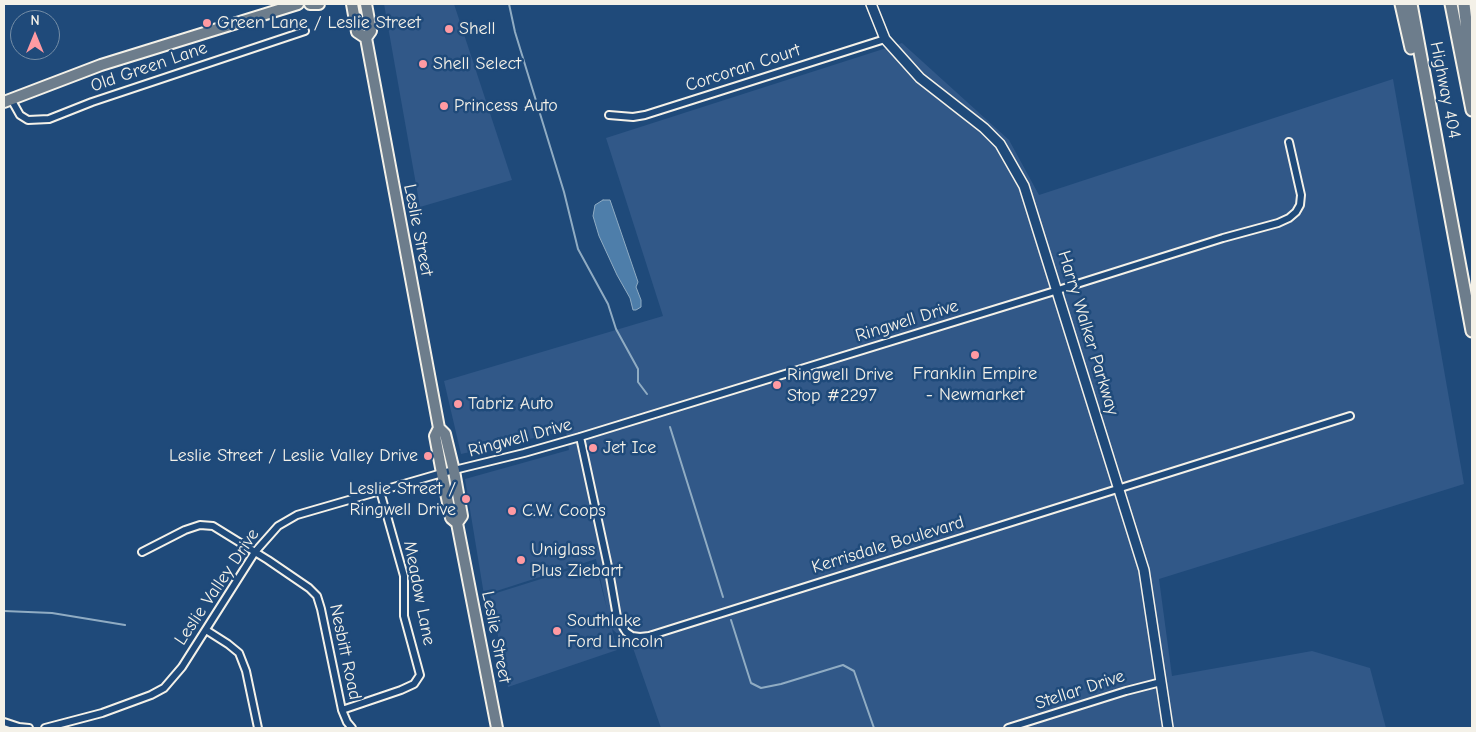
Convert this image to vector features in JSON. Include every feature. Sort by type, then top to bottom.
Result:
[{"type":"highway","points":[[1401,4],[1420,89],[1430,107]]},
{"type":"highway","name":"Highway 404","points":[[1410,4],[1472,331]]},
{"type":"highway","name":"Highway 404","points":[[1451,4],[1472,107]]},
{"type":"highway","points":[[1464,4],[1472,74]]},
{"type":"highway","points":[[1472,92],[1472,107]]},
{"type":"main road","points":[[7,101],[101,65],[298,4]]},
{"type":"main road","points":[[310,4],[319,4]]},
{"type":"main road","name":"Leslie Street","points":[[352,4],[357,32],[366,38],[439,428],[445,434],[454,471],[462,516],[457,523]]},
{"type":"main road","name":"Leslie Street","points":[[366,4],[371,31],[366,38]]},
{"type":"main road","name":"Leslie Street","points":[[439,428],[435,436],[450,518],[457,523],[497,728]]},
{"type":"street","name":"Harry Walker Parkway","points":[[871,4],[885,39],[920,78],[984,128],[1000,144],[1024,186],[1144,570],[1168,728]]},
{"type":"street","name":"Old Green Lane","points":[[7,101],[20,115],[28,120],[48,119],[101,99],[305,31]]},
{"type":"street","name":"Corcoran Court","points":[[609,115],[633,117],[645,115],[885,39]]},
{"type":"street","name":"Ringwell Drive","points":[[454,471],[580,437],[1223,238],[1278,223],[1289,218],[1300,205],[1301,195],[1288,142]]},
{"type":"street","name":"Kerrisdale Boulevard","points":[[580,437],[610,575],[617,617],[622,626],[632,636],[649,636],[1350,416]]},
{"type":"street","name":"Leslie Valley Drive","points":[[45,728],[102,713],[164,688],[182,667],[255,552],[278,526],[297,515],[454,471]]},
{"type":"street","name":"Meadow Lane","points":[[342,710],[414,684],[420,675],[404,616],[404,576],[380,491]]},
{"type":"street","name":"Nesbitt Road","points":[[142,552],[170,536],[200,525],[213,526],[309,588],[317,596],[321,609],[342,710],[352,728]]},
{"type":"street","points":[[206,630],[239,653],[246,671],[258,728]]},
{"type":"street","name":"Stellar Drive","points":[[1008,728],[1161,682]]},
{"type":"street","points":[[4,722],[29,728]]},
{"type":"shaded area","points":[[384,4],[454,4],[512,180],[420,207]]},
{"type":"shaded area","points":[[902,43],[1009,140],[1039,195],[1393,79],[1464,484],[1159,579],[1172,676],[1312,651],[1370,668],[1386,728],[661,728],[633,648],[612,629],[617,650],[508,687],[490,595],[595,562],[607,609],[596,559],[484,595],[465,479],[569,450],[566,431],[461,454],[444,381],[663,316],[606,138]]},
{"type":"shaded area","points":[[603,200],[610,200],[638,282],[636,287],[641,300],[641,307],[636,310],[633,310],[630,298],[599,236],[593,216],[595,205]]},
{"type":"waterway","points":[[509,4],[515,32],[564,192],[578,249],[608,304],[616,329],[638,369],[638,382],[647,394]]},
{"type":"waterway","points":[[670,427],[723,597]]},
{"type":"waterway","points":[[4,611],[52,613],[125,625]]},
{"type":"waterway","points":[[731,620],[751,683],[761,688],[781,684],[843,665],[854,671],[874,728]]},
{"type":"place","name":"Green Lane / Leslie Street","points":[[207,23]]},
{"type":"place","name":"Shell","points":[[449,29]]},
{"type":"place","name":"Shell Select","points":[[423,64]]},
{"type":"place","name":"Princess Auto","points":[[444,106]]},
{"type":"place","name":"Franklin Empire - Newmarket","points":[[975,355]]},
{"type":"place","name":"Ringwell Drive Stop #2297","points":[[777,385]]},
{"type":"place","name":"Tabriz Auto","points":[[458,404]]},
{"type":"place","name":"Jet Ice","points":[[593,448]]},
{"type":"place","name":"Leslie Street / Leslie Valley Drive","points":[[428,456]]},
{"type":"place","name":"Leslie Street / Ringwell Drive","points":[[466,499]]},
{"type":"place","name":"C.W. Coops","points":[[512,511]]},
{"type":"place","name":"Uniglass Plus Ziebart","points":[[521,560]]},
{"type":"place","name":"Southlake Ford Lincoln","points":[[557,631]]}]
